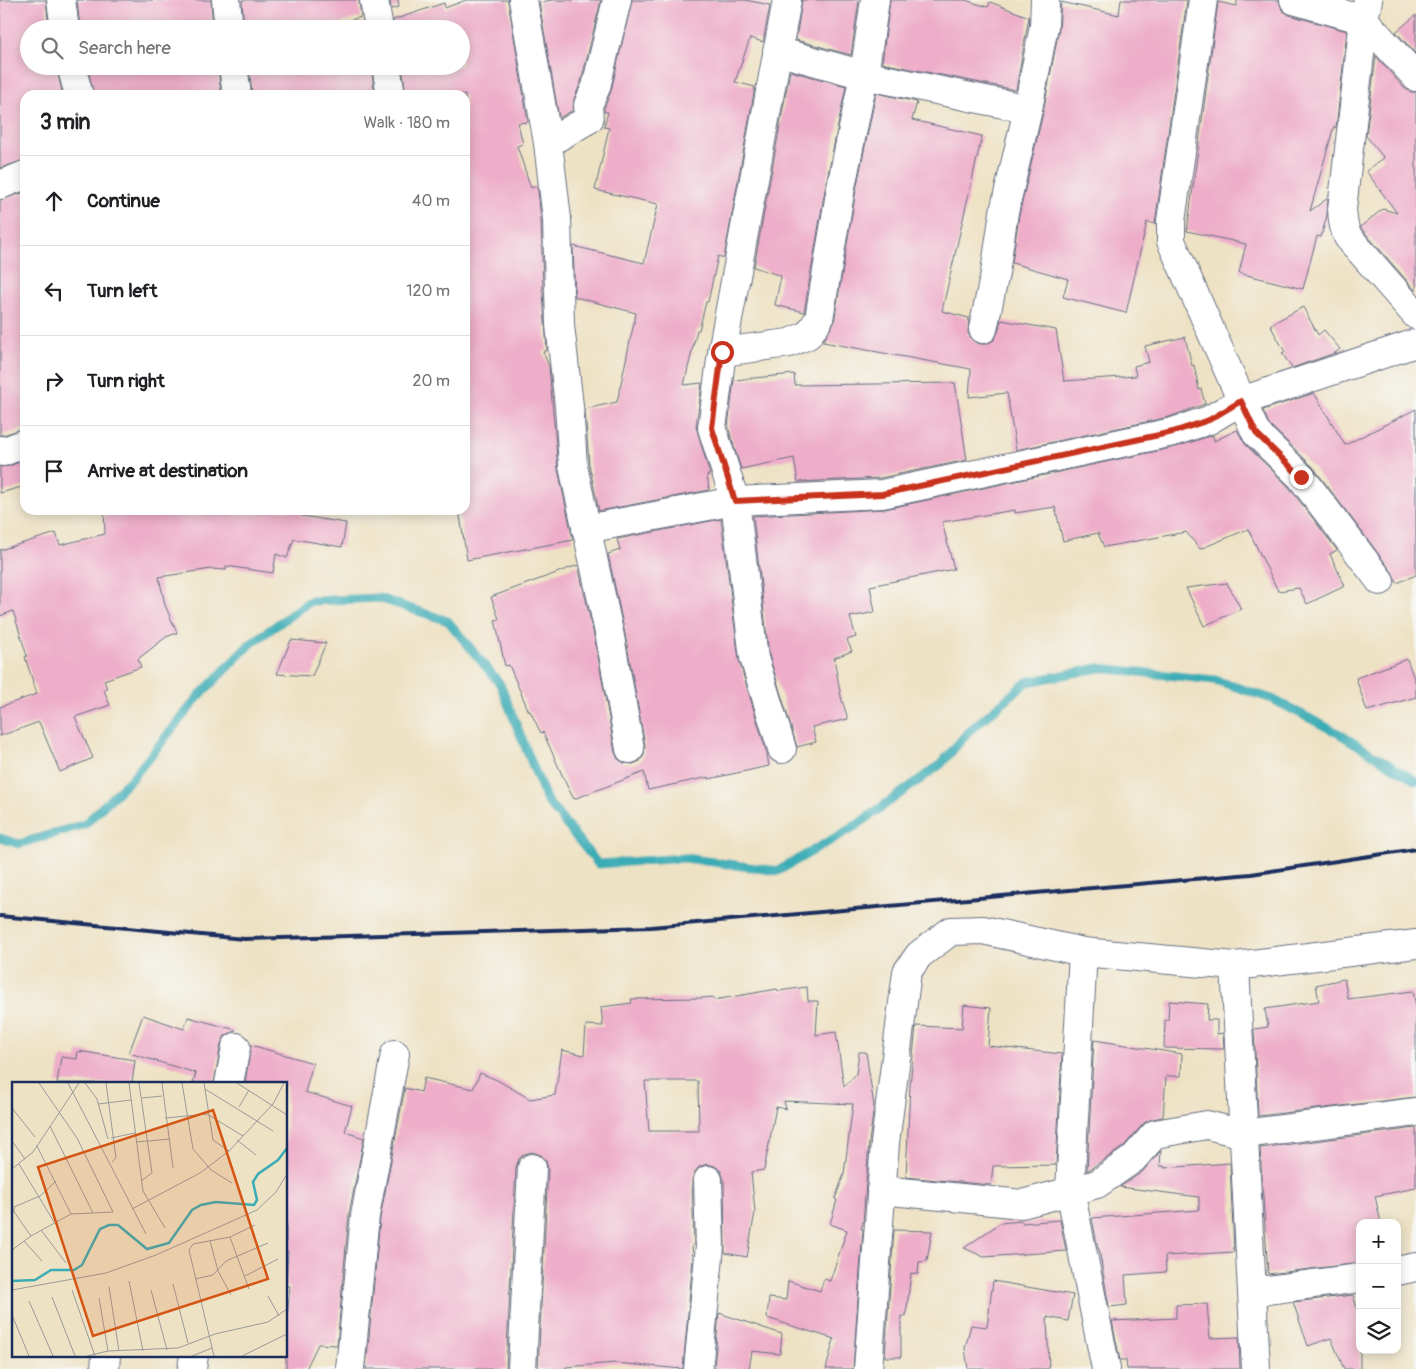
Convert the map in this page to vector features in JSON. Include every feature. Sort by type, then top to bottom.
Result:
[{"type":"street","points":[[61,0],[64,20]]},
{"type":"street","points":[[226,0],[228,20]]},
{"type":"street","points":[[374,0],[377,20]]},
{"type":"street","points":[[523,0],[548,143],[557,219],[560,324],[570,406],[573,466],[610,637],[630,749]]},
{"type":"street","points":[[548,143],[589,119],[588,105],[596,88],[617,0]]},
{"type":"street","points":[[782,749],[754,658],[735,501],[712,428],[722,352],[787,0]]},
{"type":"street","points":[[722,352],[789,343],[808,334],[819,319],[841,187],[864,75],[875,0]]},
{"type":"street","points":[[983,329],[995,273],[1004,212],[1028,108],[1044,26],[1045,0]]},
{"type":"street","points":[[1203,0],[1171,221],[1171,241],[1256,433],[1301,477],[1380,581]]},
{"type":"street","points":[[1294,0],[1366,10],[1416,77]]},
{"type":"street","points":[[1366,10],[1342,209],[1344,230],[1416,315]]},
{"type":"street","points":[[777,51],[864,75],[1028,108]]},
{"type":"street","points":[[73,75],[78,90]]},
{"type":"street","points":[[234,75],[235,90]]},
{"type":"street","points":[[388,75],[390,90]]},
{"type":"street","points":[[0,185],[20,177]]},
{"type":"street","points":[[586,529],[735,501],[882,494],[1173,432],[1209,420],[1241,401],[1416,343]]},
{"type":"street","points":[[0,450],[3,452],[20,445]]},
{"type":"street","points":[[868,1369],[884,1143],[907,972],[919,955],[951,931],[975,930],[984,930],[1083,952],[1235,966],[1416,944]]},
{"type":"street","points":[[1083,952],[1070,1190],[1106,1369]]},
{"type":"street","points":[[1235,966],[1256,1369]]},
{"type":"street","points":[[229,1082],[236,1047]]},
{"type":"street","points":[[350,1369],[365,1216],[394,1054]]},
{"type":"street","points":[[881,1190],[1022,1204],[1096,1184],[1133,1159],[1155,1134],[1207,1125],[1243,1134],[1416,1112]]},
{"type":"street","points":[[522,1369],[532,1168]]},
{"type":"street","points":[[698,1369],[710,1246],[708,1180]]},
{"type":"street","points":[[1401,1270],[1416,1267]]},
{"type":"street","points":[[1252,1292],[1356,1279]]},
{"type":"street","points":[[105,1369],[106,1356]]},
{"type":"street","points":[[192,1369],[194,1356]]},
{"type":"building","points":[[0,0],[46,0],[48,20],[20,20],[20,75],[58,75],[62,90],[20,90],[20,162],[0,168]]},
{"type":"building","points":[[77,0],[211,0],[212,20],[79,20]]},
{"type":"building","points":[[242,0],[359,0],[361,17],[351,20],[243,20]]},
{"type":"building","points":[[390,0],[398,0],[399,7],[391,9]]},
{"type":"building","points":[[466,0],[508,0],[528,122],[518,123],[523,144],[517,146],[531,188],[536,186],[538,191],[541,220],[542,289],[547,350],[543,352],[549,366],[558,469],[573,540],[467,560],[460,515],[470,515],[470,90],[405,90],[403,75],[470,75],[470,20],[393,20],[444,3],[445,8]]},
{"type":"building","points":[[553,0],[601,0],[581,82],[574,99],[573,110],[559,118],[539,2]]},
{"type":"building","points":[[632,0],[745,0],[770,5],[763,42],[750,38],[735,82],[755,87],[724,258],[718,256],[708,302],[706,302],[699,330],[697,330],[684,385],[702,383],[696,426],[710,475],[707,475],[709,490],[599,511],[589,464],[585,409],[617,402],[636,313],[575,297],[573,246],[644,263],[658,204],[595,190],[609,128],[604,127],[608,112],[604,112],[604,108],[611,91]]},
{"type":"building","points":[[802,0],[859,0],[851,55],[796,40]]},
{"type":"building","points":[[890,0],[965,0],[988,7],[990,2],[1029,17],[1016,90],[882,63]]},
{"type":"building","points":[[1121,0],[1187,0],[1155,224],[1147,222],[1126,313],[1063,297],[1068,279],[1012,263],[1019,215],[1043,113],[1059,29],[1061,2],[1119,15]]},
{"type":"building","points":[[1237,0],[1279,0],[1282,10],[1289,15],[1347,31],[1336,128],[1334,126],[1310,211],[1328,198],[1327,215],[1321,237],[1317,236],[1303,289],[1239,273],[1246,244],[1187,231],[1218,2],[1237,6]]},
{"type":"building","points":[[1416,15],[1416,54],[1396,32]]},
{"type":"building","points":[[1376,56],[1404,88],[1411,92],[1416,92],[1416,291],[1360,227],[1383,209],[1397,213],[1366,171],[1384,158],[1366,136]]},
{"type":"building","points":[[790,71],[846,86],[826,184],[804,312],[775,305],[781,276],[754,267]]},
{"type":"building","points":[[89,75],[219,75],[220,90],[93,90]]},
{"type":"building","points":[[250,75],[372,75],[374,90],[251,90]]},
{"type":"building","points":[[876,93],[917,102],[912,120],[982,136],[942,311],[969,318],[968,333],[972,340],[980,344],[987,344],[994,340],[1001,320],[1056,330],[1064,381],[1136,376],[1134,366],[1149,362],[1145,346],[1185,337],[1192,366],[1194,365],[1199,390],[1201,389],[1205,404],[1169,417],[1016,450],[1007,393],[969,397],[971,369],[823,342],[834,322],[856,190]]},
{"type":"building","points":[[20,194],[20,430],[3,435],[0,435],[0,200]]},
{"type":"building","points":[[1303,307],[1318,335],[1324,330],[1340,349],[1335,353],[1292,368],[1282,353],[1285,352],[1270,325]]},
{"type":"building","points":[[794,374],[795,385],[955,383],[967,460],[880,478],[798,482],[794,458],[741,469],[728,427],[734,380]]},
{"type":"building","points":[[1314,393],[1345,445],[1416,409],[1416,575],[1397,583],[1392,572],[1313,467],[1269,424],[1263,410]]},
{"type":"building","points":[[1237,430],[1245,444],[1289,487],[1337,550],[1330,554],[1345,586],[1307,604],[1299,588],[1278,591],[1248,529],[1200,549],[1186,532],[1104,547],[1098,533],[1063,541],[1055,507],[1015,513],[1015,510],[942,522],[954,569],[870,586],[875,612],[850,617],[856,637],[847,640],[852,651],[834,658],[841,697],[848,719],[812,727],[816,742],[797,747],[769,655],[753,516],[885,509],[1176,447],[1213,435],[1214,441]]},
{"type":"building","points":[[20,462],[20,487],[0,493],[0,467]]},
{"type":"building","points":[[104,515],[302,515],[346,523],[342,547],[294,539],[287,558],[276,554],[273,573],[226,566],[226,570],[211,569],[159,577],[165,605],[177,633],[166,637],[138,659],[141,667],[104,680],[107,689],[104,690],[110,705],[75,717],[93,758],[60,772],[39,722],[0,736],[0,707],[37,694],[13,611],[0,616],[0,550],[56,533],[60,545],[105,534]]},
{"type":"building","points":[[721,519],[739,660],[769,766],[648,790],[644,772],[574,799],[543,732],[541,733],[529,712],[509,665],[505,666],[495,620],[499,619],[491,597],[578,565],[595,640],[615,752],[618,759],[624,763],[633,764],[640,761],[644,755],[645,746],[625,634],[608,554],[620,550],[617,539]]},
{"type":"building","points":[[1227,583],[1241,609],[1204,626],[1186,588]]},
{"type":"building","points":[[291,640],[326,643],[312,676],[277,674]]},
{"type":"building","points":[[1407,659],[1416,684],[1416,697],[1367,711],[1356,678]]},
{"type":"building","points":[[1344,979],[1348,999],[1413,991],[1416,1006],[1416,1097],[1258,1116],[1254,1029],[1268,1027],[1265,1009],[1319,1001],[1316,985]]},
{"type":"building","points":[[807,987],[808,1001],[818,1001],[816,1035],[836,1032],[844,1087],[856,1074],[859,1052],[866,1052],[874,1106],[861,1229],[863,1229],[853,1369],[826,1369],[834,1339],[767,1318],[769,1298],[786,1300],[788,1281],[820,1291],[824,1279],[830,1281],[847,1230],[830,1224],[837,1200],[835,1199],[844,1174],[853,1104],[784,1101],[786,1109],[776,1107],[764,1170],[751,1172],[755,1212],[747,1257],[725,1253],[724,1180],[721,1171],[715,1166],[707,1164],[699,1167],[694,1173],[692,1180],[694,1245],[692,1246],[693,1257],[683,1369],[615,1363],[566,1367],[566,1369],[538,1369],[548,1169],[546,1161],[541,1155],[532,1152],[524,1154],[519,1159],[516,1167],[506,1369],[366,1369],[380,1218],[405,1088],[421,1092],[424,1078],[473,1089],[480,1073],[497,1080],[530,1099],[555,1095],[562,1050],[584,1055],[586,1025],[603,1026],[601,1007],[632,1003],[631,999],[713,997],[714,1000],[777,989],[778,991]],"holes":[[[645,1081],[698,1081],[699,1131],[649,1131]]]},
{"type":"building","points":[[1169,1001],[1208,1004],[1207,1020],[1217,1020],[1217,1034],[1223,1033],[1224,1049],[1164,1048],[1165,1020],[1168,1020]]},
{"type":"building","points":[[964,1005],[991,1008],[988,1046],[1062,1054],[1056,1165],[993,1166],[991,1185],[906,1177],[910,1085],[916,1026],[962,1028]]},
{"type":"building","points":[[143,1015],[184,1029],[188,1017],[236,1030],[225,1036],[221,1044],[214,1082],[193,1082],[196,1073],[129,1053]]},
{"type":"building","points":[[1094,1040],[1182,1054],[1181,1076],[1166,1076],[1163,1117],[1144,1123],[1123,1147],[1087,1171]]},
{"type":"building","points":[[251,1045],[313,1063],[305,1092],[352,1106],[345,1132],[364,1138],[349,1214],[337,1345],[318,1344],[306,1369],[286,1369],[290,1286],[288,1286],[288,1082],[245,1082]]},
{"type":"building","points":[[78,1051],[135,1060],[132,1082],[57,1082],[61,1057],[77,1059]]},
{"type":"building","points":[[1416,1128],[1416,1188],[1375,1196],[1380,1219],[1356,1219],[1356,1263],[1268,1274],[1260,1148]]},
{"type":"building","points":[[1161,1151],[1160,1166],[1164,1166],[1164,1168],[1230,1163],[1234,1252],[1165,1256],[1166,1272],[1125,1275],[1127,1305],[1109,1307],[1092,1218],[1199,1210],[1199,1197],[1120,1187],[1142,1172]]},
{"type":"building","points":[[1060,1220],[1066,1251],[984,1257],[964,1248],[1000,1223]]},
{"type":"building","points":[[894,1230],[932,1231],[927,1261],[919,1262],[918,1274],[911,1273],[906,1316],[901,1316],[901,1357],[885,1357]]},
{"type":"building","points":[[993,1281],[1073,1295],[1068,1321],[1047,1317],[1049,1369],[968,1369],[965,1348],[971,1325],[987,1327]]},
{"type":"building","points":[[1353,1295],[1356,1304],[1356,1354],[1360,1354],[1360,1369],[1344,1369],[1331,1338],[1308,1346],[1293,1302]]},
{"type":"building","points":[[1207,1304],[1210,1338],[1239,1337],[1240,1369],[1127,1369],[1126,1360],[1120,1360],[1112,1321],[1176,1318],[1176,1305]]},
{"type":"building","points":[[719,1313],[782,1334],[780,1354],[752,1351],[749,1369],[714,1369]]},
{"type":"waterway","points":[[0,838],[19,844],[85,824],[134,776],[199,696],[249,645],[310,601],[379,598],[448,621],[500,684],[547,801],[598,864],[685,858],[778,871],[857,825],[941,764],[969,731],[1027,682],[1099,668],[1215,680],[1272,699],[1338,733],[1416,781]]},
{"type":"railway","points":[[0,916],[244,939],[651,927],[1251,874],[1416,849]]},
{"type":"route","points":[[722,352],[712,428],[735,501],[882,494],[1173,432],[1209,420],[1241,401],[1256,433],[1301,477]]}]
